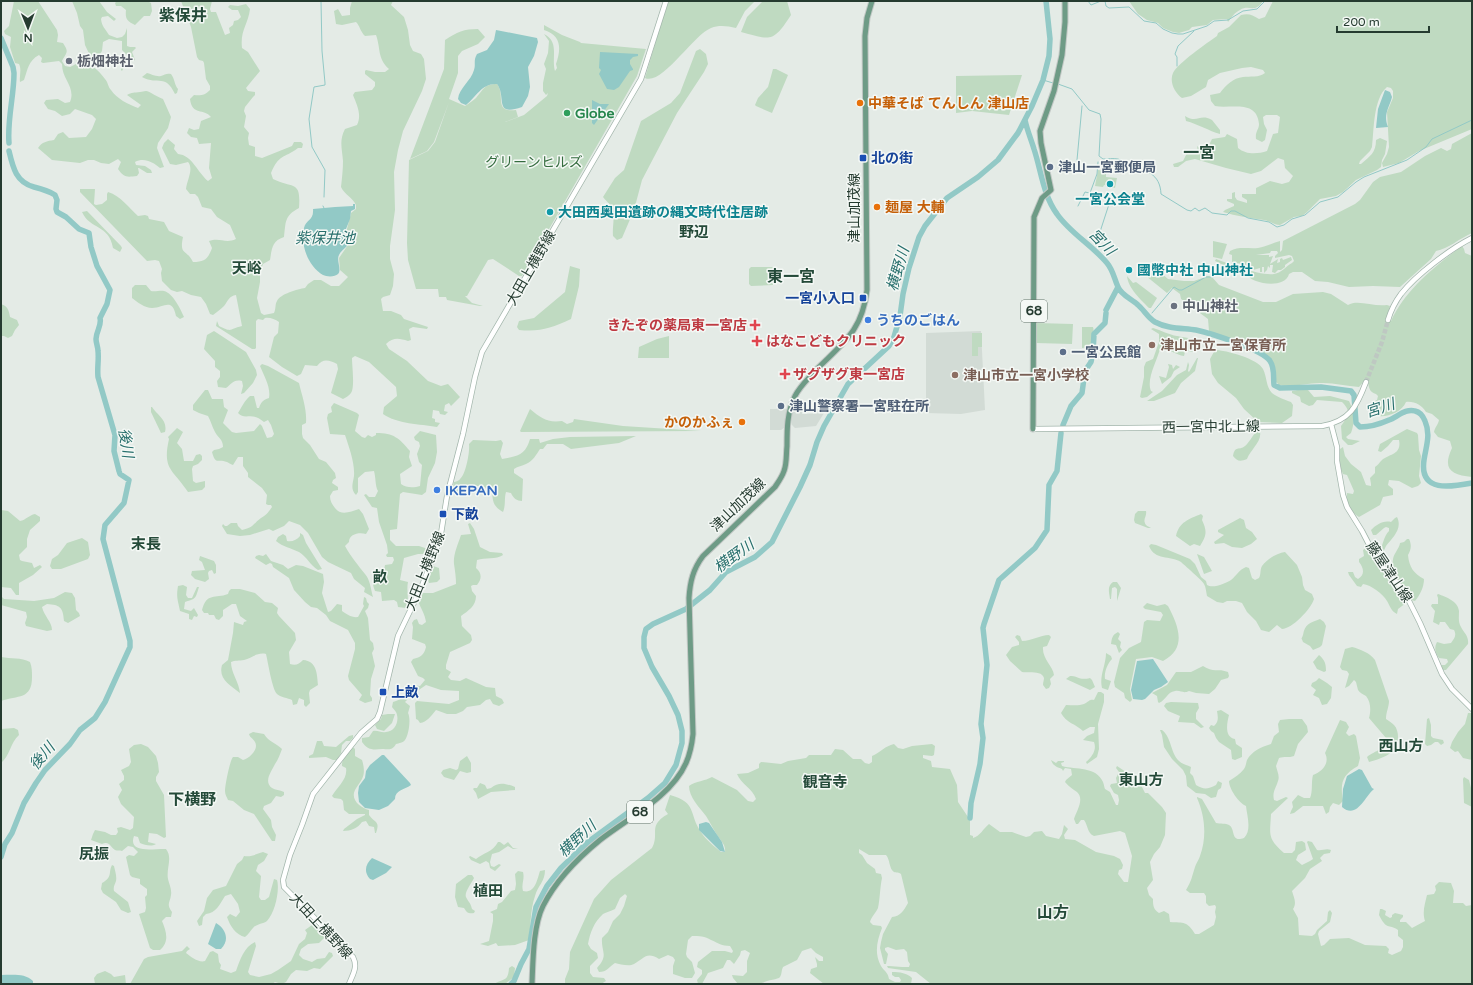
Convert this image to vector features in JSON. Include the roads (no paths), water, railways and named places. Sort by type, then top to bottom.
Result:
[{"type":"main road","name":"大田上横野線","points":[[349,984],[355,968],[353,957],[284,886],[283,880],[290,855],[313,794],[361,733],[377,719],[379,714],[398,636],[440,540],[446,496],[463,434],[482,352],[641,79],[666,1]]},
{"type":"main road","name":"津山加茂線","points":[[532,984],[534,952],[541,912],[560,881],[570,868],[592,846],[640,812],[666,790],[680,773],[685,764],[693,734],[689,598],[691,578],[694,569],[703,556],[775,486],[780,479],[784,471],[786,460],[789,412],[796,394],[808,378],[850,335],[861,318],[867,290],[865,36],[867,18],[872,1]]},
{"type":"main road","name":"68","points":[[1033,429],[1034,217],[1047,193],[1051,190],[1040,143],[1040,131],[1054,91],[1062,55],[1065,1]]},
{"type":"main road","points":[[1388,320],[1395,303],[1409,286],[1436,262],[1460,244],[1472,238]]},
{"type":"main road","name":"西一宮中北上線","points":[[1033,429],[1312,426],[1331,424],[1347,416],[1355,407],[1366,382]]},
{"type":"main road","name":"藤屋津山線","points":[[1331,424],[1337,447],[1343,495],[1347,507],[1362,531],[1377,560],[1406,595],[1442,674],[1452,689],[1472,709]]},
{"type":"water","points":[[496,30],[537,38],[538,42],[534,56],[528,67],[530,87],[528,96],[522,107],[513,109],[504,108],[500,89],[497,84],[492,84],[483,88],[466,105],[461,103],[458,99],[460,91],[470,78],[475,68],[475,59],[477,54],[487,50],[494,40]]},
{"type":"water","points":[[600,52],[638,54],[638,56],[633,57],[630,60],[633,70],[630,71],[619,87],[614,90],[607,89],[599,74],[601,70],[599,68]]},
{"type":"water","points":[[1385,90],[1390,92],[1392,97],[1386,115],[1388,127],[1376,128],[1378,109]]},
{"type":"water","points":[[592,100],[600,104],[609,104],[594,125],[592,123]]},
{"type":"water","name":"紫保井池","points":[[353,204],[355,204],[355,209],[351,211],[346,229],[347,246],[338,257],[339,272],[337,275],[333,276],[323,275],[313,266],[306,254],[303,241],[305,225],[312,216],[313,209],[353,206]]},
{"type":"water","points":[[1153,659],[1168,682],[1154,690],[1145,699],[1133,699],[1131,690],[1137,661]]},
{"type":"water","points":[[384,755],[411,785],[398,792],[395,799],[388,806],[379,810],[365,808],[359,802],[359,786],[365,778],[366,771],[370,765]]},
{"type":"water","points":[[1359,769],[1362,770],[1374,789],[1360,806],[1352,811],[1347,810],[1342,807],[1343,789],[1347,776]]},
{"type":"water","points":[[706,822],[709,823],[722,842],[725,852],[720,851],[699,830],[699,824]]},
{"type":"water","points":[[372,858],[392,867],[386,873],[373,880],[370,879],[366,870],[368,863]]},
{"type":"water","points":[[216,923],[222,928],[226,935],[224,946],[221,949],[216,949],[208,944]]},
{"type":"water","points":[[1,975],[14,975],[30,978],[33,981],[33,984],[1,984]]},
{"type":"waterway","points":[[321,1],[322,51],[325,85],[314,87],[309,119],[312,147],[325,170],[324,197]]},
{"type":"waterway","name":"横野川","points":[[511,984],[514,981],[529,949],[536,907],[547,886],[561,868],[588,842],[648,798],[665,783],[676,765],[682,743],[682,731],[678,715],[652,667],[644,648],[646,629],[653,624],[686,609],[710,590],[726,572],[755,557],[772,542],[810,465],[824,426],[848,384],[889,346],[894,337],[900,316],[909,268],[919,237],[925,226],[947,198],[978,177],[998,160],[1018,133],[1032,106],[1043,80],[1049,56],[1050,39],[1046,1]]},
{"type":"waterway","points":[[1088,1],[1091,5],[1101,1]]},
{"type":"waterway","points":[[1105,1],[1106,6],[1109,8],[1129,7],[1144,21],[1156,23],[1163,29],[1178,34],[1183,34],[1207,26],[1214,21],[1228,20],[1243,11],[1257,9],[1265,1]]},
{"type":"waterway","points":[[1177,66],[1177,57],[1175,54],[1178,46],[1194,31]]},
{"type":"waterway","name":"後川","points":[[1,38],[14,73],[9,126],[9,143]]},
{"type":"waterway","points":[[1043,80],[1053,83]]},
{"type":"waterway","points":[[1058,84],[1072,89],[1089,110],[1100,114],[1099,156],[1103,159],[1118,159],[1151,174],[1158,181],[1161,194],[1187,210],[1191,211],[1195,208],[1199,211],[1205,208],[1212,213],[1227,215],[1231,211],[1235,211],[1248,218],[1269,222],[1277,227],[1284,225],[1292,219],[1305,215],[1320,202],[1338,197],[1364,177],[1407,160],[1426,147],[1432,139],[1472,120]]},
{"type":"waterway","points":[[1077,160],[1082,106]]},
{"type":"waterway","name":"宮川","points":[[1025,120],[1045,191],[1052,207],[1062,221],[1095,250],[1107,263],[1111,268],[1119,290],[1138,305],[1155,322],[1175,328],[1196,330],[1236,342],[1257,352],[1272,364],[1274,385],[1280,388],[1321,387],[1351,391],[1354,395],[1356,423],[1360,427],[1382,423],[1408,411],[1412,410],[1418,412],[1424,419],[1428,431],[1428,440],[1424,460],[1424,471],[1426,478],[1431,483],[1446,486],[1472,483]]},
{"type":"waterway","name":"後川","points":[[1,857],[5,844],[12,833],[24,803],[36,783],[45,770],[70,744],[80,730],[95,718],[105,702],[130,647],[130,641],[103,539],[105,525],[124,503],[129,480],[120,474],[119,471],[114,451],[115,435],[98,377],[98,348],[96,336],[100,324],[100,318],[107,304],[110,290],[97,266],[91,247],[89,233],[79,229],[66,217],[57,212],[57,200],[55,195],[45,190],[28,185],[19,178],[14,169],[9,151]]},
{"type":"waterway","points":[[1090,193],[1097,174],[1098,162]]},
{"type":"waterway","points":[[1078,206],[1085,192],[1111,198],[1099,235]]},
{"type":"waterway","points":[[1152,313],[1174,287],[1182,290],[1206,277],[1214,277]]},
{"type":"waterway","points":[[1106,310],[1118,287]]},
{"type":"waterway","points":[[1063,425],[1071,406],[1082,393],[1085,371],[1091,362],[1093,353],[1094,334],[1105,323],[1106,313]]},
{"type":"waterway","points":[[970,818],[971,803],[980,764],[983,738],[981,724],[987,665],[983,628],[999,580],[1035,548],[1047,530],[1049,485],[1057,471],[1061,433]]},
{"type":"tunnel","points":[[1366,382],[1382,342],[1388,320]]},
{"type":"place","name":"栃畑神社","points":[[69,61]]},
{"type":"place","name":"中華そば てんしん 津山店","points":[[860,103]]},
{"type":"place","name":"Globe","points":[[567,113]]},
{"type":"place","name":"北の街","points":[[863,158]]},
{"type":"place","name":"津山一宮郵便局","points":[[1050,167]]},
{"type":"place","name":"一宮公会堂","points":[[1110,184]]},
{"type":"place","name":"麺屋 大輔","points":[[877,207]]},
{"type":"place","name":"大田西奥田遺跡の縄文時代住居跡","points":[[550,212]]},
{"type":"place","name":"國幣中社 中山神社","points":[[1129,270]]},
{"type":"place","name":"一宮小入口","points":[[863,298]]},
{"type":"place","name":"中山神社","points":[[1174,306]]},
{"type":"place","name":"うちのごはん","points":[[868,320]]},
{"type":"place","name":"きたぞの薬局東一宮店","points":[[755,325]]},
{"type":"place","name":"はなこどもクリニック","points":[[757,341]]},
{"type":"place","name":"津山市立一宮保育所","points":[[1152,345]]},
{"type":"place","name":"一宮公民館","points":[[1063,352]]},
{"type":"place","name":"ザグザグ東一宮店","points":[[785,374]]},
{"type":"place","name":"津山市立一宮小学校","points":[[955,375]]},
{"type":"place","name":"津山警察署一宮駐在所","points":[[781,406]]},
{"type":"place","name":"かのかふぇ","points":[[742,422]]},
{"type":"place","name":"IKEPAN","points":[[437,490]]},
{"type":"place","name":"下畝","points":[[443,514]]},
{"type":"place","name":"上畝","points":[[383,692]]},
{"type":"district","name":"紫保井","points":[[183,16]]},
{"type":"district","name":"一宮","points":[[1199,153]]},
{"type":"district","name":"野辺","points":[[694,232]]},
{"type":"district","name":"天峪","points":[[247,268]]},
{"type":"district","name":"東一宮","points":[[791,277]]},
{"type":"district","name":"末長","points":[[146,544]]},
{"type":"district","name":"畝","points":[[380,577]]},
{"type":"district","name":"西山方","points":[[1401,746]]},
{"type":"district","name":"東山方","points":[[1141,780]]},
{"type":"district","name":"観音寺","points":[[825,782]]},
{"type":"district","name":"下横野","points":[[192,800]]},
{"type":"district","name":"尻振","points":[[94,854]]},
{"type":"district","name":"植田","points":[[488,891]]},
{"type":"district","name":"山方","points":[[1053,913]]},
{"type":"park label","name":"グリーンヒルズ","points":[[534,162]]}]
